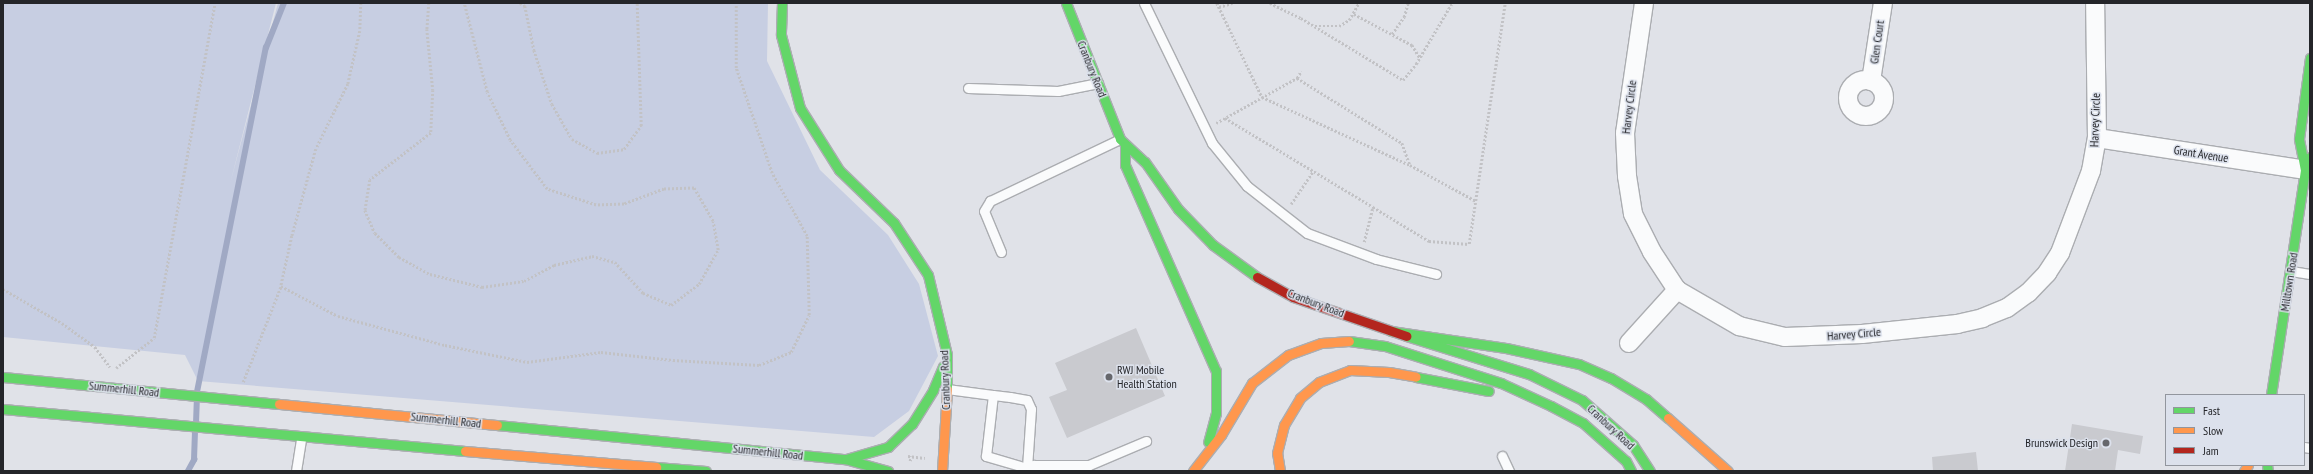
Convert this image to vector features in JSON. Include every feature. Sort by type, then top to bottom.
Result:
[{"type":"main road","name":"Cranbury Road","points":[[782,3],[781,35],[800,108],[839,170],[894,223],[928,275],[947,355],[947,389],[942,471]]},
{"type":"main road","name":"Cranbury Road","points":[[1066,3],[1122,142],[1144,162],[1178,209],[1213,245],[1252,274],[1293,297],[1391,331],[1529,374],[1582,400],[1633,445],[1650,471]]},
{"type":"main road","name":"Milltown Road","points":[[2271,394],[2308,164],[2299,139],[2310,58]]},
{"type":"main road","points":[[1122,142],[1125,165],[1216,371],[1216,413],[1203,461]]},
{"type":"main road","points":[[1391,331],[1506,348],[1579,364],[1611,378],[1646,399],[1728,471]]},
{"type":"main road","name":"Cranbury Road","points":[[1193,471],[1203,461],[1221,435],[1252,383],[1288,355],[1321,343],[1350,341],[1385,346],[1501,383],[1551,406],[1583,423],[1626,461],[1631,471]]},
{"type":"main road","points":[[845,459],[888,447],[912,424],[933,390],[947,355]]},
{"type":"main road","points":[[1280,471],[1277,453],[1284,425],[1300,398],[1319,382],[1350,370],[1390,372],[1551,406]]},
{"type":"main road","name":"Summerhill Road","points":[[4,376],[845,459],[888,471]]},
{"type":"main road","points":[[3,408],[301,438],[641,467],[706,471]]},
{"type":"street","name":"Harvey Circle","points":[[1644,3],[1625,133],[1627,176],[1633,214],[1655,258],[1677,290],[1739,326],[1785,337],[1862,334],[1957,324],[1982,318],[2007,308],[2028,293],[2047,273],[2060,253],[2091,171],[2097,138],[2095,3]]},
{"type":"street","name":"Glen Court","points":[[1871,81],[1884,3]]},
{"type":"street","name":"Grant Avenue","points":[[2097,138],[2308,164]]},
{"type":"street","points":[[1629,343],[1677,290]]},
{"type":"lane","points":[[1144,3],[1212,143],[1247,186],[1307,233],[1361,254],[1436,274]]},
{"type":"lane","points":[[968,88],[1058,91],[1098,83]]},
{"type":"lane","points":[[1001,252],[984,211],[990,201],[1122,142]]},
{"type":"lane","points":[[2291,271],[2310,274]]},
{"type":"lane","points":[[947,389],[1027,400],[1031,409],[1026,469]]},
{"type":"lane","points":[[993,395],[986,456],[1026,469],[1034,465],[1089,465],[1146,441]]},
{"type":"lane","points":[[296,471],[301,438]]},
{"type":"lane","points":[[1502,456],[1509,471]]},
{"type":"path","points":[[113,371],[154,338],[215,3]]},
{"type":"path","points":[[242,384],[281,286],[292,236],[316,149],[348,84],[360,31],[361,3]]},
{"type":"path","points":[[429,3],[427,29],[433,90],[431,133],[370,180],[364,210],[375,233],[399,257],[430,274],[482,286],[524,282],[554,265],[592,256],[615,262],[643,293],[671,305],[699,284],[718,250],[713,221],[694,188],[664,189],[624,204],[603,204],[547,189],[510,140],[487,92],[464,3]]},
{"type":"path","points":[[520,3],[526,5],[534,50],[552,104],[572,139],[597,153],[624,149],[641,126],[637,3]]},
{"type":"path","points":[[281,286],[338,316],[445,345],[527,362],[601,352],[673,360],[759,365],[791,352],[809,315],[808,236],[772,173],[736,68],[736,3]]},
{"type":"path","points":[[1217,3],[1262,97],[1410,165],[1476,201]]},
{"type":"path","points":[[1219,7],[1232,3]]},
{"type":"path","points":[[1270,3],[1315,26],[1403,80],[1420,58],[1452,3]]},
{"type":"path","points":[[1315,26],[1339,26],[1354,14],[1359,3]]},
{"type":"path","points":[[1392,34],[1404,17],[1408,3]]},
{"type":"path","points":[[1225,118],[1429,241],[1469,244],[1505,3]]},
{"type":"path","points":[[1354,14],[1412,45],[1420,58]]},
{"type":"path","points":[[1205,129],[1297,78],[1301,71]]},
{"type":"path","points":[[1297,78],[1402,143],[1410,165]]},
{"type":"path","points":[[1283,214],[1313,171]]},
{"type":"path","points":[[1361,254],[1373,207]]},
{"type":"path","points":[[3,289],[62,323],[95,347],[113,371],[121,372]]},
{"type":"path","points":[[906,456],[931,459]]},
{"type":"path","points":[[910,461],[911,456]]},
{"type":"shaded area","points":[[3,3],[276,3],[230,184],[278,3],[768,3],[767,61],[820,170],[888,235],[919,284],[938,356],[909,411],[874,437],[198,381],[185,355],[3,337]]},
{"type":"building","name":"RWJ Mobile Health Station","points":[[1136,328],[1165,396],[1067,438],[1049,397],[1067,390],[1055,363]]},
{"type":"building","name":"Brunswick Design","points":[[2072,424],[2143,436],[2140,454],[2118,450],[2115,471],[2065,471]]},
{"type":"building","points":[[1976,452],[1978,471],[1933,471],[1932,457]]},
{"type":"waterway","points":[[197,392],[266,48],[284,3]]},
{"type":"waterway","points":[[196,424],[197,401]]},
{"type":"waterway","points":[[188,471],[194,460],[195,433]]},
{"type":"traffic: fast","points":[[782,3],[781,35],[800,108],[839,170],[894,223],[928,275],[947,355],[947,389]]},
{"type":"traffic: fast","points":[[1066,3],[1120,139],[1145,162],[1178,209],[1213,245],[1257,277]]},
{"type":"traffic: fast","points":[[2305,170],[2299,139],[2310,58]]},
{"type":"traffic: fast","points":[[1125,146],[1125,165],[1216,371],[1216,413],[1208,442]]},
{"type":"traffic: fast","points":[[2271,394],[2305,170],[2310,157]]},
{"type":"traffic: fast","points":[[2305,170],[2310,165]]},
{"type":"traffic: fast","points":[[1391,331],[1506,348],[1579,364],[1611,378],[1646,399],[1668,418]]},
{"type":"traffic: fast","points":[[1406,336],[1529,374],[1582,400],[1633,445],[1650,471]]},
{"type":"traffic: fast","points":[[1349,341],[1385,346],[1501,383],[1551,406],[1583,423],[1626,461],[1631,471]]},
{"type":"traffic: fast","points":[[846,459],[888,447],[912,424],[933,390],[943,366]]},
{"type":"traffic: fast","points":[[3,377],[279,404]]},
{"type":"traffic: fast","points":[[1416,377],[1489,391]]},
{"type":"traffic: fast","points":[[3,409],[465,451]]},
{"type":"traffic: fast","points":[[497,425],[845,459],[888,471]]},
{"type":"traffic: fast","points":[[2267,466],[2268,471]]},
{"type":"traffic: fast","points":[[656,467],[706,471]]},
{"type":"traffic: slow","points":[[1193,471],[1221,435],[1252,383],[1288,355],[1321,343],[1349,341]]},
{"type":"traffic: slow","points":[[1280,471],[1277,453],[1284,425],[1300,398],[1319,382],[1350,370],[1389,372],[1416,377]]},
{"type":"traffic: slow","points":[[942,471],[947,389]]},
{"type":"traffic: slow","points":[[279,404],[497,425]]},
{"type":"traffic: slow","points":[[1668,418],[1728,471]]},
{"type":"traffic: slow","points":[[465,451],[656,467]]},
{"type":"traffic: slow","points":[[2244,471],[2247,466]]},
{"type":"traffic: jam","points":[[1257,277],[1293,297],[1406,336]]},
{"type":"place","name":"RWJ Mobile Health Station","points":[[1109,377]]},
{"type":"place","name":"Brunswick Design","points":[[2106,443]]}]
